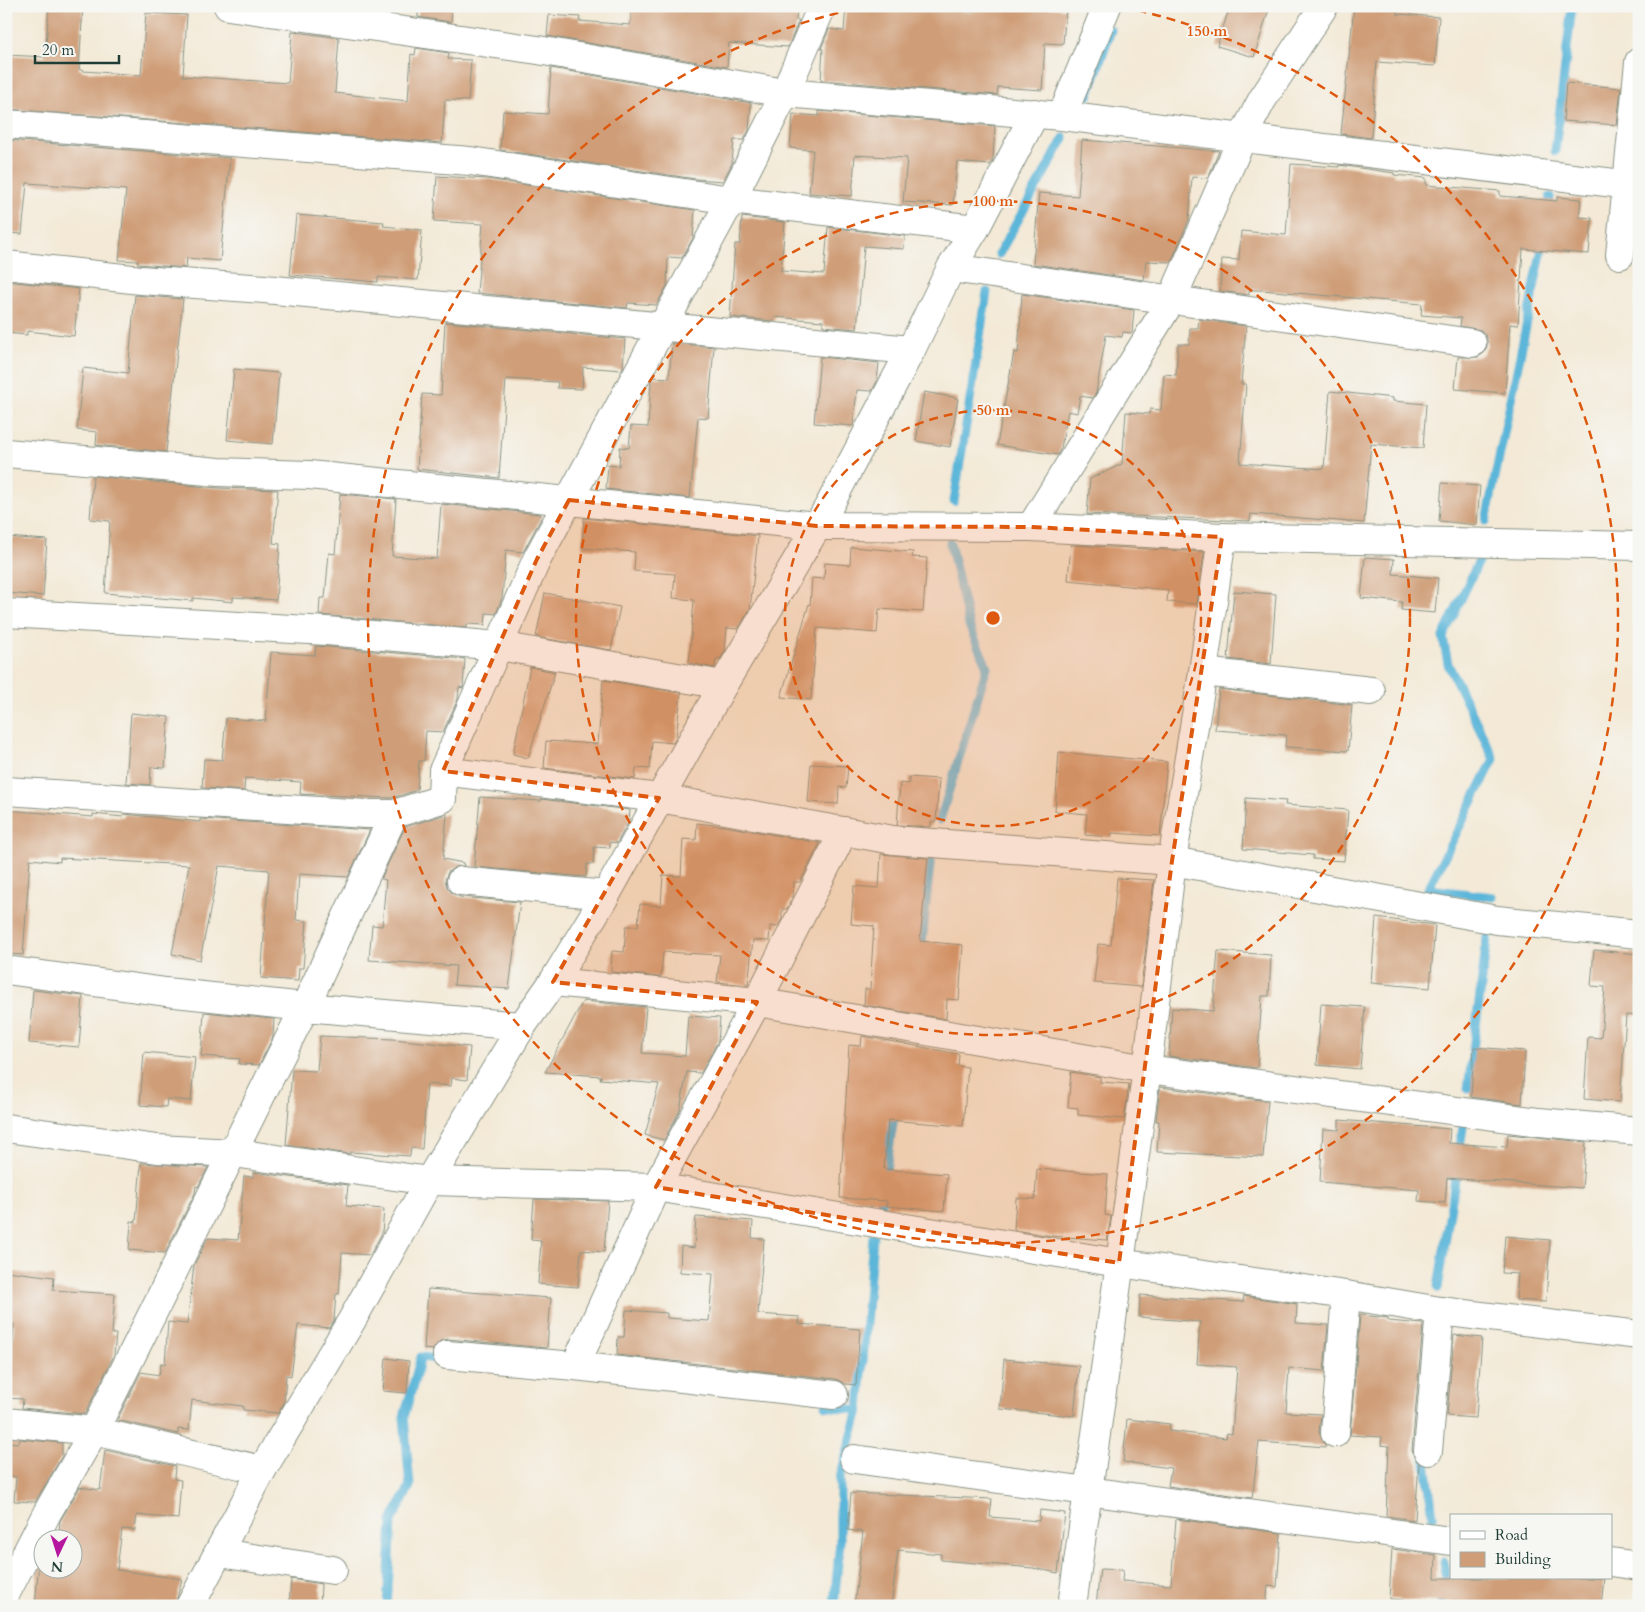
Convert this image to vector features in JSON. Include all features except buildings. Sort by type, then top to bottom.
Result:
[{"type":"street","points":[[228,6],[538,50],[785,93],[1036,113],[1243,136],[1632,185]]},
{"type":"street","points":[[6,791],[394,814],[442,800],[443,771],[537,559],[731,200],[785,93],[822,6]]},
{"type":"street","points":[[1062,116],[1107,6]]},
{"type":"street","points":[[1031,527],[1172,299],[1243,136],[1262,100],[1324,6]]},
{"type":"street","points":[[1620,255],[1632,185],[1639,62]]},
{"type":"street","points":[[190,1606],[262,1470],[352,1320],[429,1181],[522,1026],[553,982],[606,895],[722,684],[817,526],[911,350],[950,268],[975,229],[1036,113]]},
{"type":"street","points":[[6,124],[470,161],[731,200],[975,229]]},
{"type":"street","points":[[6,265],[141,280],[264,289],[911,350]]},
{"type":"street","points":[[950,268],[1472,342]]},
{"type":"street","points":[[6,453],[219,472],[309,475],[817,526],[1031,527],[1222,537],[1639,546]]},
{"type":"street","points":[[1072,1606],[1147,1069],[1172,861],[1203,672],[1222,537]]},
{"type":"street","points":[[6,613],[327,632],[500,646],[722,684]]},
{"type":"street","points":[[1203,672],[1371,692]]},
{"type":"street","points":[[443,771],[659,798],[893,840],[1172,861],[1497,920],[1639,934]]},
{"type":"street","points":[[6,1593],[47,1514],[94,1431],[144,1328],[234,1153],[305,1007],[394,814]]},
{"type":"street","points":[[575,1366],[656,1187],[757,1002],[844,831]]},
{"type":"street","points":[[462,881],[606,895]]},
{"type":"street","points":[[6,970],[166,992],[305,1007],[522,1026]]},
{"type":"street","points":[[553,982],[757,1002],[1147,1069],[1539,1122],[1639,1130]]},
{"type":"street","points":[[6,1128],[157,1148],[234,1153],[429,1181],[656,1187],[1119,1263],[1440,1311],[1639,1335]]},
{"type":"street","points":[[1335,1432],[1346,1296]]},
{"type":"street","points":[[1428,1451],[1440,1311]]},
{"type":"street","points":[[447,1355],[575,1366],[834,1395]]},
{"type":"street","points":[[6,1422],[94,1431],[262,1470]]},
{"type":"street","points":[[854,1459],[1450,1541]]},
{"type":"street","points":[[219,1553],[333,1570]]},
{"type":"street","points":[[1612,1562],[1639,1566]]},
{"type":"highlighted area","points":[[569,500],[817,526],[1031,527],[1222,537],[1172,861],[1119,1263],[656,1187],[757,1002],[553,982],[659,798],[443,771],[537,559]]},
{"type":"waterway","points":[[1555,151],[1572,6]]},
{"type":"waterway","points":[[1088,96],[1111,30]]},
{"type":"waterway","points":[[999,254],[1064,138]]},
{"type":"waterway","points":[[1548,212],[1550,197]]},
{"type":"waterway","points":[[1486,521],[1544,239]]},
{"type":"waterway","points":[[954,501],[987,292]]},
{"type":"waterway","points":[[940,820],[987,667],[969,625],[950,543]]},
{"type":"waterway","points":[[1478,563],[1443,637],[1448,664],[1494,759],[1428,889],[1493,897]]},
{"type":"waterway","points":[[921,952],[931,855]]},
{"type":"waterway","points":[[1468,1089],[1488,931]]},
{"type":"waterway","points":[[880,1209],[895,1110]]},
{"type":"waterway","points":[[1459,1154],[1463,1127]]},
{"type":"waterway","points":[[1438,1288],[1457,1167]]},
{"type":"waterway","points":[[826,1406],[859,1410],[873,1237]]},
{"type":"waterway","points":[[387,1606],[392,1521],[410,1486],[404,1417],[421,1357],[446,1360]]},
{"type":"waterway","points":[[834,1606],[840,1541],[840,1478],[859,1410]]},
{"type":"waterway","points":[[1425,1454],[1433,1516]]},
{"type":"waterway","points":[[1442,1606],[1446,1578],[1443,1562]]}]
